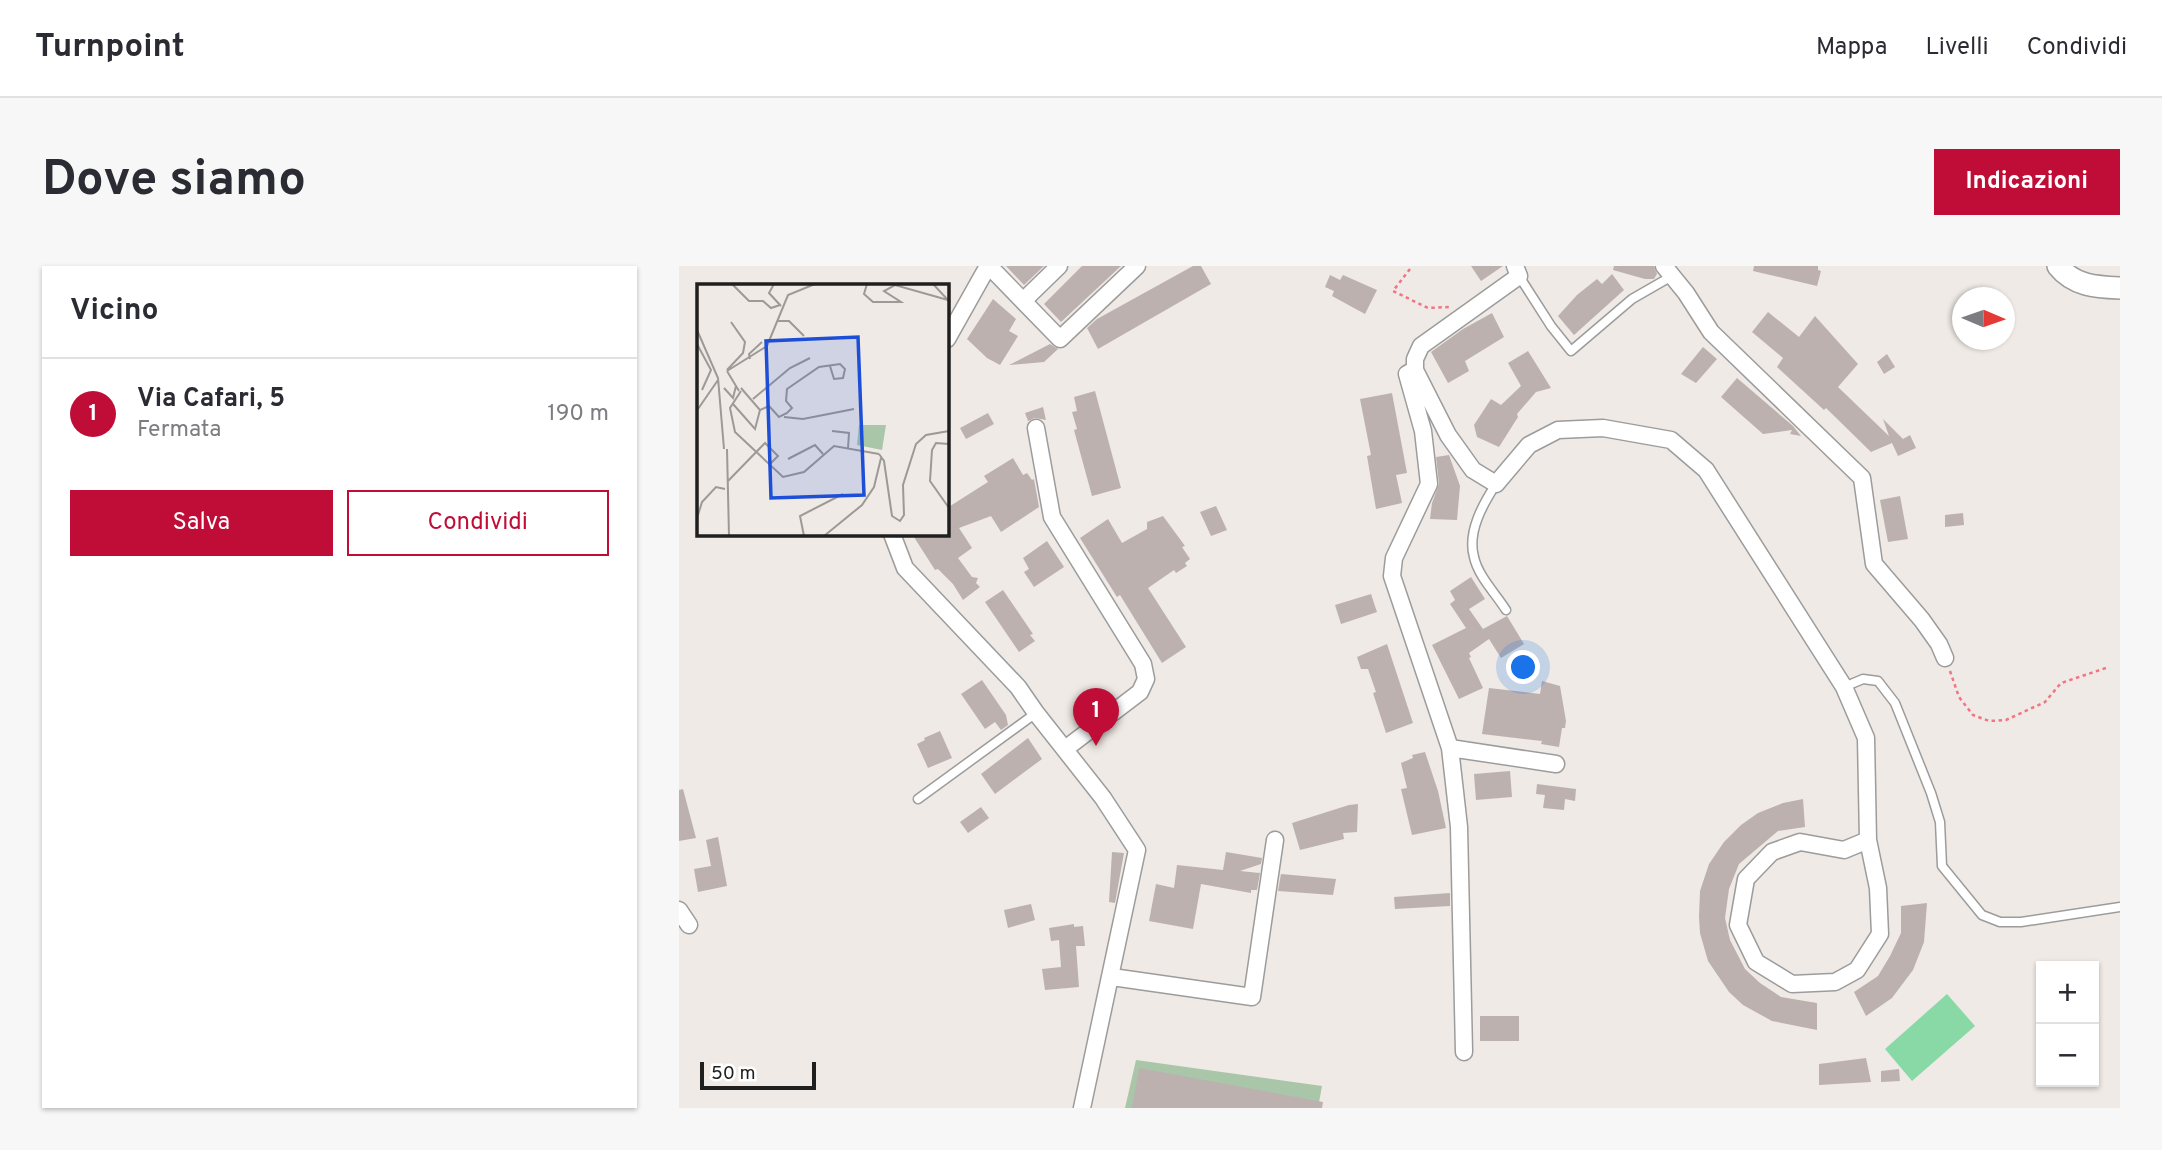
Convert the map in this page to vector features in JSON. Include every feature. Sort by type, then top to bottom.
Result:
[{"type":"street","points":[[949,338],[988,266],[1060,339],[1137,266]]},
{"type":"street","points":[[1023,301],[1059,266]]},
{"type":"street","points":[[2058,266],[2067,278],[2093,287],[2120,288]]},
{"type":"street","points":[[1517,271],[1421,346],[1415,359],[1415,370],[1448,435],[1473,470],[1496,484],[1529,446],[1558,430],[1603,428],[1671,440],[1706,470],[1844,687],[1866,738],[1868,840],[1878,888],[1880,934],[1857,970],[1835,982],[1792,984],[1756,962],[1738,925],[1746,880],[1772,852],[1800,842],[1844,850],[1868,840]]},
{"type":"street","points":[[1668,271],[1711,332],[1862,478],[1874,564],[1922,620],[1939,644],[1945,658]]},
{"type":"street","points":[[1415,370],[1407,374],[1423,431],[1429,484],[1394,558],[1392,576],[1450,748],[1459,827],[1464,1052]]},
{"type":"street","points":[[1035,428],[1052,517],[1143,664],[1146,679],[1140,692],[1065,749]]},
{"type":"street","points":[[893,536],[905,568],[1018,687],[1035,713],[1103,798],[1137,850],[1082,1108]]},
{"type":"street","points":[[1450,748],[1556,764]]},
{"type":"street","points":[[1112,977],[1252,997],[1275,840]]},
{"type":"street","points":[[679,910],[689,925]]},
{"type":"lane","points":[[1517,271],[1551,326],[1571,351],[1668,271]]},
{"type":"lane","points":[[1496,484],[1482,506],[1474,533],[1473,556],[1506,610]]},
{"type":"lane","points":[[1844,687],[1863,679],[1878,681],[1895,703],[1940,822],[1943,866],[1982,915],[2000,922],[2021,922],[2120,907]]},
{"type":"lane","points":[[918,799],[1035,713]]},
{"type":"path","points":[[1410,269],[1393,291],[1428,309],[1453,307],[1464,315]]},
{"type":"path","points":[[1945,658],[1959,697],[1973,715],[1989,720],[2006,720],[2045,702],[2061,683],[2106,668]]},
{"type":"green space","points":[[1947,994],[1975,1026],[1912,1081],[1885,1049]]},
{"type":"green space","points":[[1136,1060],[1322,1086],[1318,1108],[1125,1108]]},
{"type":"building","points":[[1006,266],[1044,266],[1024,285]]},
{"type":"building","points":[[1082,266],[1121,266],[1061,322],[1044,304]]},
{"type":"building","points":[[1193,266],[1201,266],[1211,284],[1098,349],[1087,328],[1097,319]]},
{"type":"building","points":[[1471,266],[1503,266],[1481,281]]},
{"type":"building","points":[[1614,266],[1654,266],[1657,274],[1654,279],[1645,279],[1613,270]]},
{"type":"building","points":[[1754,266],[1818,266],[1821,271],[1817,286],[1753,271]]},
{"type":"building","points":[[1612,274],[1624,290],[1574,335],[1558,316],[1577,295],[1597,279],[1602,284]]},
{"type":"building","points":[[1330,275],[1340,280],[1343,275],[1377,290],[1365,314],[1332,296],[1334,291],[1325,287]]},
{"type":"building","points":[[993,299],[1016,319],[1009,331],[1018,336],[1000,365],[987,358],[967,339]]},
{"type":"building","points":[[1768,312],[1799,337],[1815,316],[1858,364],[1838,387],[1889,436],[1883,419],[1903,439],[1910,435],[1916,448],[1898,456],[1892,443],[1871,452],[1826,408],[1824,410],[1777,367],[1783,358],[1752,332]]},
{"type":"building","points":[[1492,313],[1504,337],[1465,361],[1469,371],[1448,383],[1431,352],[1463,329]]},
{"type":"building","points":[[1050,344],[1058,349],[1044,362],[1009,365]]},
{"type":"building","points":[[1703,347],[1717,359],[1696,383],[1681,374]]},
{"type":"building","points":[[1528,351],[1551,388],[1536,392],[1517,414],[1518,417],[1499,447],[1477,437],[1474,425],[1491,399],[1501,405],[1521,386],[1508,363]]},
{"type":"building","points":[[1887,354],[1895,367],[1884,374],[1877,362]]},
{"type":"building","points":[[1737,378],[1801,436],[1790,434],[1792,430],[1763,434],[1721,397]]},
{"type":"building","points":[[1095,391],[1121,488],[1092,496],[1074,430],[1077,429],[1072,412],[1077,411],[1074,397]]},
{"type":"building","points":[[1392,393],[1407,473],[1396,475],[1402,503],[1376,509],[1367,456],[1371,455],[1360,399]]},
{"type":"building","points":[[1043,407],[1046,420],[1035,418],[1028,421],[1025,413]]},
{"type":"building","points":[[988,413],[994,424],[966,439],[960,428]]},
{"type":"building","points":[[1449,455],[1460,486],[1457,520],[1430,519],[1439,484],[1436,457]]},
{"type":"building","points":[[1013,458],[1023,475],[1027,473],[1034,479],[1039,507],[1001,532],[991,516],[959,528],[972,548],[958,558],[972,577],[978,578],[976,583],[980,587],[963,600],[953,584],[938,569],[935,570],[913,536],[949,536],[949,507],[988,482],[984,476]]},
{"type":"building","points":[[1900,496],[1908,539],[1888,542],[1880,500]]},
{"type":"building","points":[[1216,506],[1227,530],[1211,536],[1200,512]]},
{"type":"building","points":[[1963,513],[1964,525],[1945,527],[1945,515]]},
{"type":"building","points":[[1163,516],[1185,546],[1182,547],[1190,559],[1185,563],[1187,566],[1176,573],[1174,570],[1148,588],[1186,647],[1162,663],[1120,595],[1117,597],[1080,538],[1108,519],[1122,543],[1147,529],[1147,522]]},
{"type":"building","points":[[1047,541],[1064,567],[1034,587],[1024,572],[1029,569],[1023,558]]},
{"type":"building","points":[[1471,577],[1485,599],[1469,609],[1483,629],[1507,616],[1524,644],[1501,658],[1489,639],[1469,653],[1483,688],[1459,699],[1432,645],[1466,628],[1450,604],[1455,600],[1450,591]]},
{"type":"building","points":[[1003,590],[1035,641],[1019,652],[985,602]]},
{"type":"building","points":[[1371,594],[1377,612],[1341,624],[1335,605]]},
{"type":"building","points":[[1387,644],[1413,723],[1386,733],[1368,669],[1361,669],[1357,657]]},
{"type":"building","points":[[982,680],[1006,715],[1008,725],[1001,730],[995,722],[985,729],[961,694]]},
{"type":"building","points":[[1542,681],[1560,686],[1566,721],[1559,747],[1541,744],[1542,741],[1482,734],[1489,688],[1540,694]]},
{"type":"building","points":[[940,731],[952,758],[928,768],[917,744]]},
{"type":"building","points":[[1028,738],[1042,759],[995,794],[981,774]]},
{"type":"building","points":[[1425,752],[1438,791],[1446,828],[1412,835],[1401,789],[1407,788],[1401,763],[1413,758],[1412,755]]},
{"type":"building","points":[[1510,771],[1512,797],[1476,800],[1474,774]]},
{"type":"building","points":[[1537,784],[1576,789],[1575,801],[1565,799],[1564,810],[1543,808],[1545,795],[1536,794]]},
{"type":"building","points":[[683,789],[696,838],[679,841],[679,790]]},
{"type":"building","points":[[1803,799],[1805,827],[1778,831],[1739,864],[1729,889],[1725,918],[1730,940],[1745,969],[1760,983],[1781,997],[1817,1003],[1817,1030],[1772,1021],[1743,1005],[1729,992],[1708,961],[1700,933],[1699,917],[1700,891],[1709,864],[1724,842],[1758,813],[1783,803]]},
{"type":"building","points":[[1358,804],[1357,832],[1343,833],[1344,839],[1300,850],[1292,823]]},
{"type":"building","points":[[981,807],[989,818],[968,833],[960,822]]},
{"type":"building","points":[[718,837],[727,886],[698,892],[694,869],[711,866],[706,840]]},
{"type":"building","points":[[1112,852],[1124,853],[1115,903],[1109,902]]},
{"type":"building","points":[[1226,852],[1262,858],[1261,864],[1240,871],[1260,873],[1257,890],[1251,890],[1251,893],[1201,884],[1193,929],[1149,921],[1156,884],[1174,888],[1177,865],[1223,870]]},
{"type":"building","points":[[1281,874],[1336,879],[1333,895],[1278,891]]},
{"type":"building","points":[[1450,893],[1450,906],[1395,909],[1394,897]]},
{"type":"building","points":[[1927,903],[1924,942],[1913,970],[1892,998],[1866,1016],[1854,992],[1878,976],[1890,956],[1901,933],[1901,906]]},
{"type":"building","points":[[1031,904],[1035,920],[1008,928],[1004,910]]},
{"type":"building","points":[[1074,924],[1074,927],[1083,926],[1085,946],[1076,946],[1079,987],[1045,990],[1042,969],[1061,967],[1059,940],[1051,941],[1049,928]]},
{"type":"building","points":[[1480,1016],[1519,1016],[1519,1041],[1480,1041]]},
{"type":"building","points":[[1866,1058],[1871,1082],[1819,1085],[1819,1064]]},
{"type":"building","points":[[1139,1068],[1323,1102],[1322,1108],[1132,1108]]},
{"type":"building","points":[[1899,1069],[1900,1081],[1881,1082],[1881,1071]]},
{"type":"place","name":"Via Cafari, 5","points":[[1096,746]]}]
